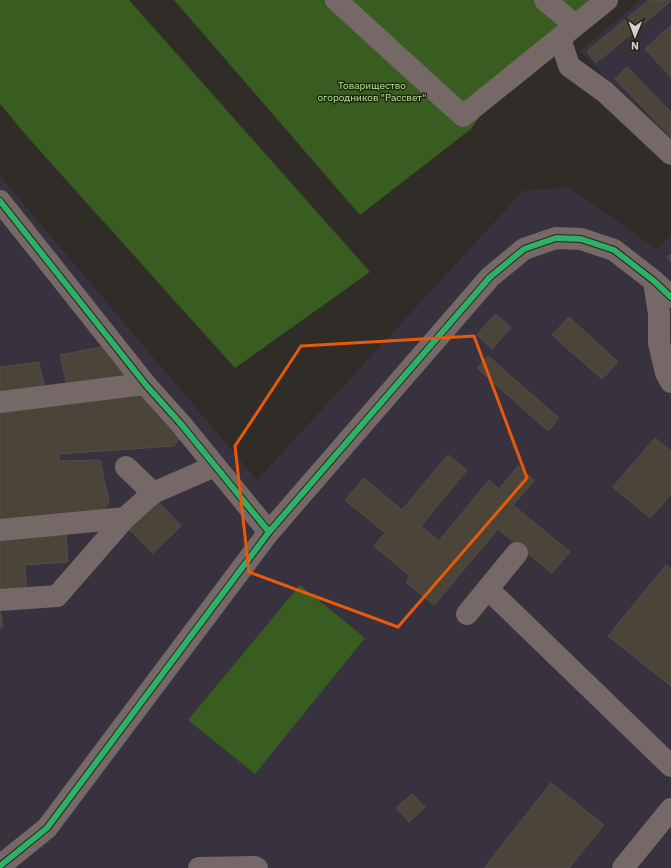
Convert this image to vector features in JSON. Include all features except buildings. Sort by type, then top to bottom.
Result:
[{"type":"street","points":[[336,0],[463,116],[607,0]]},
{"type":"street","points":[[545,0],[567,31],[569,66],[605,92],[671,154]]},
{"type":"street","points":[[0,201],[146,385],[181,424],[269,532]]},
{"type":"street","points":[[0,866],[47,828],[269,532],[490,277],[524,249],[556,238],[581,239],[614,250],[654,281],[671,297]]},
{"type":"street","points":[[654,281],[659,314],[659,343],[666,373],[671,382]]},
{"type":"street","points":[[0,402],[146,385]]},
{"type":"street","points":[[0,600],[57,596],[125,518],[153,494],[215,466]]},
{"type":"street","points":[[126,467],[153,494]]},
{"type":"street","points":[[0,530],[125,518]]},
{"type":"street","points":[[467,614],[517,553]]},
{"type":"street","points":[[488,589],[671,766]]},
{"type":"street","points":[[623,868],[669,816]]},
{"type":"street","points":[[199,868],[257,868]]},
{"type":"highlighted area","points":[[474,336],[527,478],[398,627],[249,572],[235,446],[301,346]]},
{"type":"shaded area","points":[[641,0],[671,0],[671,147],[580,51]]},
{"type":"shaded area","points":[[0,176],[257,480],[523,191],[568,187],[657,249],[671,235],[671,868],[0,868]]},
{"type":"green space","points":[[0,0],[129,0],[370,272],[235,368],[32,142],[0,104]]},
{"type":"green space","name":"Товарищество огородников \"Рассвет\"","points":[[174,0],[600,0],[486,108],[471,129],[360,215]]},
{"type":"green space","points":[[300,585],[365,638],[255,774],[188,720]]},
{"type":"cycle path","points":[[0,201],[146,385],[181,424],[269,532]]},
{"type":"cycle path","points":[[0,866],[47,828],[269,532],[490,277],[524,249],[556,238],[581,239],[614,250],[654,281],[671,297]]}]
